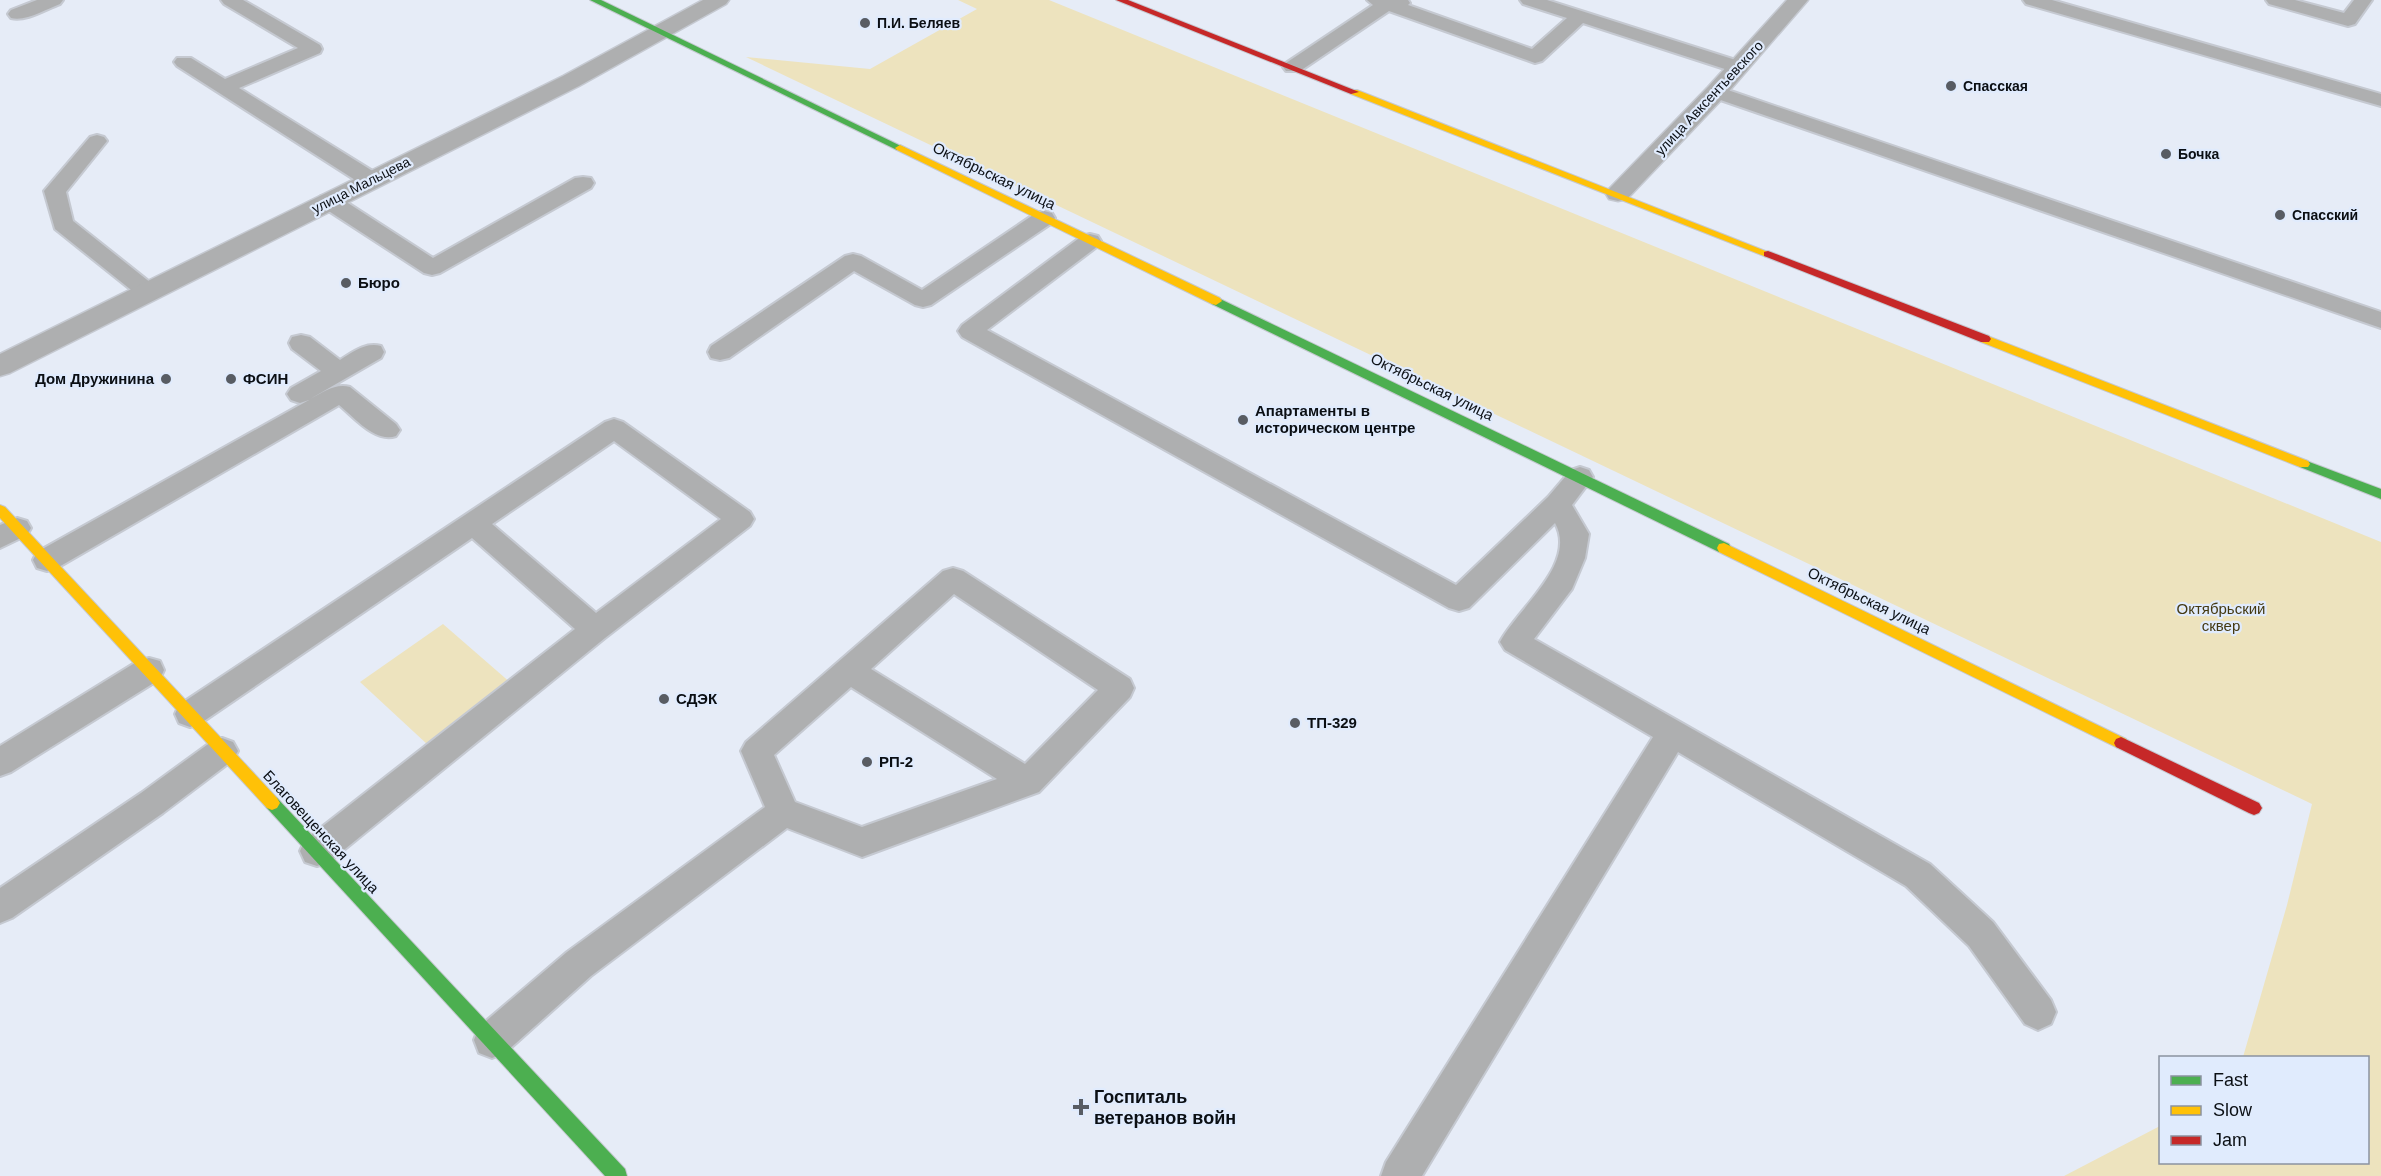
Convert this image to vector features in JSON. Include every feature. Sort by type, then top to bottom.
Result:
[{"type":"street","name":"Октябрьская улица","points":[[594,0],[1580,477],[2254,808]]},
{"type":"street","name":"улица Мальцева","points":[[0,366],[616,57],[657,31],[719,0]]},
{"type":"street","points":[[1120,0],[2381,494]]},
{"type":"street","name":"улица Авксентьевского","points":[[1618,194],[1716,92],[1798,0]]},
{"type":"street","name":"Благовещенская улица","points":[[6,525],[42,554],[618,1176]]},
{"type":"lane","points":[[17,14],[54,0]]},
{"type":"lane","points":[[224,87],[313,49],[231,0]]},
{"type":"lane","points":[[1293,67],[1381,2],[1421,0]]},
{"type":"lane","points":[[1529,0],[1738,67]]},
{"type":"lane","points":[[2032,0],[2381,100]]},
{"type":"lane","points":[[2276,0],[2348,20],[2363,0]]},
{"type":"lane","points":[[1381,2],[1535,57],[1580,16]]},
{"type":"lane","points":[[184,62],[371,180]]},
{"type":"lane","points":[[1716,92],[2381,320]]},
{"type":"lane","points":[[98,141],[55,191],[63,224],[148,292]]},
{"type":"lane","points":[[329,201],[432,268],[583,183]]},
{"type":"lane","points":[[720,352],[853,261],[923,300],[1044,218]]},
{"type":"lane","points":[[1090,241],[970,332],[1459,600],[1558,504],[1580,477]]},
{"type":"lane","points":[[301,343],[339,372]]},
{"type":"lane","points":[[42,554],[372,352]]},
{"type":"lane","points":[[42,554],[341,393],[387,430]]},
{"type":"lane","points":[[190,714],[614,428],[740,519],[594,630],[317,850]]},
{"type":"lane","points":[[1558,504],[1575,534],[1571,558],[1562,581],[1515,642],[1918,875],[1981,934],[2038,1012]]},
{"type":"lane","points":[[473,523],[594,630]]},
{"type":"lane","points":[[952,579],[1119,688],[1028,782],[862,842],[783,812],[757,751],[952,579]]},
{"type":"lane","points":[[0,762],[149,670]]},
{"type":"lane","points":[[848,670],[1028,782]]},
{"type":"lane","points":[[1400,1176],[1674,732]]},
{"type":"lane","points":[[0,908],[152,803],[222,751]]},
{"type":"lane","points":[[492,1040],[579,964],[783,812]]},
{"type":"green space","name":"Октябрьский сквер","points":[[958,0],[1049,0],[2381,542],[2381,1176],[2064,1176],[2159,1127],[2159,1164],[2369,1164],[2369,1056],[2243,1056],[2287,905],[2312,804],[746,57],[870,69],[977,9]]},
{"type":"green space","points":[[443,624],[511,683],[428,745],[360,682]]},
{"type":"traffic: fast","points":[[594,0],[900,148]]},
{"type":"traffic: fast","points":[[1216,301],[1724,548]]},
{"type":"traffic: fast","points":[[2304,464],[2381,494]]},
{"type":"traffic: fast","points":[[272,803],[618,1176]]},
{"type":"traffic: slow","points":[[1354,92],[1768,254]]},
{"type":"traffic: slow","points":[[900,148],[1216,301]]},
{"type":"traffic: slow","points":[[1985,339],[2304,464]]},
{"type":"traffic: slow","points":[[0,510],[272,803]]},
{"type":"traffic: slow","points":[[1724,548],[2121,743]]},
{"type":"traffic: jam","points":[[1120,0],[1354,92]]},
{"type":"traffic: jam","points":[[1768,254],[1985,339]]},
{"type":"traffic: jam","points":[[2121,743],[2254,808]]},
{"type":"place","name":"П.И. Беляев","points":[[865,23]]},
{"type":"place","name":"Спасская","points":[[1951,86]]},
{"type":"place","name":"Бочка","points":[[2166,154]]},
{"type":"place","name":"Спасский","points":[[2280,215]]},
{"type":"place","name":"Бюро","points":[[346,283]]},
{"type":"place","name":"Дом Дружинина","points":[[166,379]]},
{"type":"place","name":"ФСИН","points":[[231,379]]},
{"type":"place","name":"Апартаменты в историческом центре","points":[[1243,420]]},
{"type":"place","name":"СДЭК","points":[[664,699]]},
{"type":"place","name":"ТП-329","points":[[1295,723]]},
{"type":"place","name":"РП-2","points":[[867,762]]},
{"type":"place","name":"Госпиталь ветеранов войн","points":[[1081,1107]]}]
